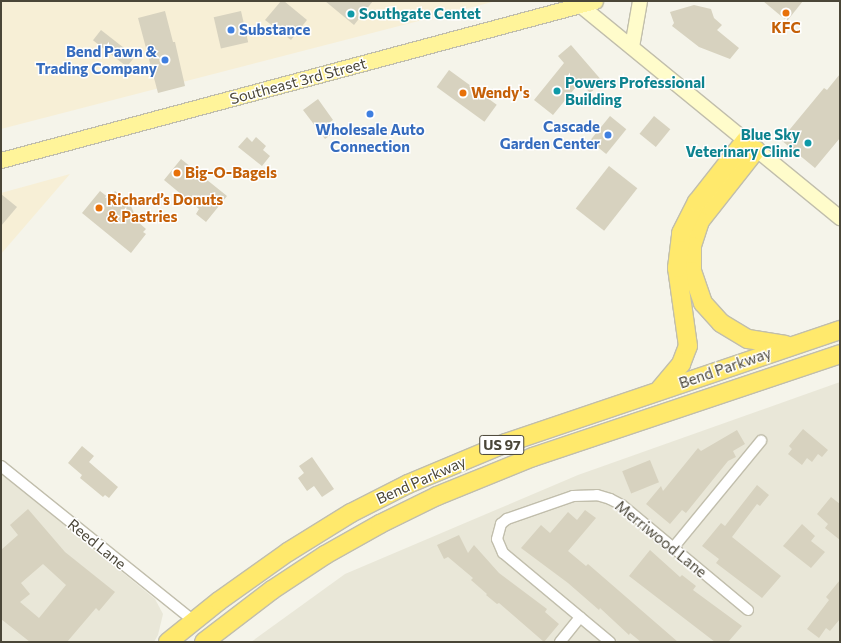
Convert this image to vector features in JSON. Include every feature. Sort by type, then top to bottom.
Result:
[{"type":"highway","points":[[751,145],[700,221],[692,246],[693,276],[703,303],[726,327],[754,340],[791,346]]},
{"type":"highway","points":[[658,390],[681,364],[688,346],[677,268],[682,233],[698,202],[751,145]]},
{"type":"highway","name":"Bend Parkway","points":[[168,642],[288,552],[388,494],[506,443],[658,390],[840,330]]},
{"type":"highway","name":"Bend Parkway","points":[[204,642],[307,566],[361,534],[430,499],[533,457],[840,354]]},
{"type":"main road","points":[[632,47],[640,1]]},
{"type":"main road","points":[[584,2],[632,47],[840,218]]},
{"type":"main road","name":"Southeast 3rd Street","points":[[1,160],[584,2]]},
{"type":"street","points":[[673,548],[761,441]]},
{"type":"street","name":"Reed Lane","points":[[1,466],[194,621]]},
{"type":"street","name":"Merriwood Lane","points":[[610,642],[503,553],[497,539],[498,531],[507,519],[573,496],[597,495],[622,505],[748,610]]},
{"type":"street","points":[[560,642],[580,617]]},
{"type":"shaded area","points":[[1,1],[496,1],[1,129]]},
{"type":"shaded area","points":[[70,174],[1,254],[1,193]]},
{"type":"shaded area","points":[[840,382],[840,642],[251,642],[345,574],[578,475]]},
{"type":"shaded area","points":[[1,473],[155,599],[163,614],[158,635],[154,642],[1,642]]},
{"type":"building","points":[[281,1],[284,1],[307,20],[291,40],[265,20]]},
{"type":"building","name":"Southgate Centet","points":[[325,1],[373,1],[354,25]]},
{"type":"building","name":"KFC","points":[[763,1],[803,1],[787,21]]},
{"type":"building","points":[[694,5],[711,9],[714,18],[722,25],[717,30],[739,48],[730,59],[699,47],[672,26],[674,23],[670,12]]},
{"type":"building","name":"Bend Pawn & Trading Company","points":[[165,11],[173,42],[175,42],[185,86],[158,93],[138,18]]},
{"type":"building","name":"Substance","points":[[241,11],[248,42],[221,48],[214,17]]},
{"type":"building","points":[[101,30],[135,56],[127,67],[93,40]]},
{"type":"building","points":[[571,45],[603,82],[590,93],[580,82],[553,115],[534,100],[564,63],[558,56]]},
{"type":"building","name":"Wendy's","points":[[449,70],[497,105],[484,122],[437,87]]},
{"type":"building","points":[[840,74],[840,138],[815,168],[781,140],[824,88],[827,90]]},
{"type":"building","points":[[318,99],[333,120],[326,125],[332,134],[325,139],[303,110]]},
{"type":"building","name":"Cascade Garden Center","points":[[610,116],[626,129],[606,154],[590,141]]},
{"type":"building","points":[[654,116],[670,129],[656,147],[640,134]]},
{"type":"building","points":[[247,137],[252,142],[256,137],[266,146],[263,150],[270,156],[262,166],[238,147]]},
{"type":"building","points":[[181,159],[227,196],[206,222],[196,214],[199,209],[164,180]]},
{"type":"building","points":[[609,166],[637,188],[604,231],[576,209]]},
{"type":"building","points":[[100,191],[109,198],[115,191],[130,204],[138,222],[146,229],[143,232],[146,234],[131,253],[82,213]]},
{"type":"building","points":[[1,194],[17,207],[1,226]]},
{"type":"building","points":[[803,429],[828,450],[822,457],[818,454],[812,462],[807,458],[802,465],[788,454],[792,449],[789,446]]},
{"type":"building","points":[[737,430],[745,444],[733,451],[736,457],[728,461],[686,513],[682,510],[670,524],[646,504],[661,486],[663,491],[698,448],[701,451]]},
{"type":"building","points":[[82,446],[94,456],[89,462],[118,487],[109,498],[105,495],[103,497],[80,478],[82,475],[68,463]]},
{"type":"building","points":[[312,457],[334,489],[322,497],[314,486],[307,491],[298,478],[304,473],[299,466]]},
{"type":"building","points":[[650,460],[659,482],[631,493],[622,471]]},
{"type":"building","points":[[757,485],[769,495],[760,506],[757,504],[732,537],[781,576],[762,598],[716,563],[719,559],[702,546],[721,523],[725,526]]},
{"type":"building","points":[[831,497],[840,504],[840,540],[825,528],[828,524],[817,514]]},
{"type":"building","points":[[28,509],[65,552],[115,592],[99,611],[96,608],[67,642],[30,642],[1,619],[1,550],[18,535],[10,525]],"holes":[[[43,564],[66,585],[39,618],[20,602],[30,594],[21,583]]]},
{"type":"building","points":[[585,510],[596,518],[568,551],[586,566],[588,564],[678,642],[641,642],[630,633],[629,635],[600,608],[599,610],[568,583],[521,548],[541,525],[550,533],[568,512],[577,520]]},
{"type":"building","points":[[802,524],[815,536],[811,541],[825,552],[811,568],[783,546]]},
{"type":"building","points":[[459,535],[468,553],[474,545],[499,573],[547,609],[545,612],[559,624],[544,642],[499,603],[497,604],[486,595],[487,594],[471,580],[473,578],[448,557],[444,559],[437,545]]},
{"type":"building","points":[[650,550],[680,577],[682,575],[696,586],[693,590],[742,626],[728,642],[715,642],[629,576]]},
{"type":"building","points":[[840,580],[840,619],[830,631],[826,628],[819,638],[807,629],[829,600],[826,597]]},
{"type":"place","name":"KFC","points":[[786,13]]},
{"type":"place","name":"Southgate Centet","points":[[351,14]]},
{"type":"place","name":"Substance","points":[[231,30]]},
{"type":"place","name":"Bend Pawn & Trading Company","points":[[165,60]]},
{"type":"place","name":"Powers Professional Building","points":[[557,91]]},
{"type":"place","name":"Wendy's","points":[[463,93]]},
{"type":"place","name":"Wholesale Auto Connection","points":[[370,114]]},
{"type":"place","name":"Cascade Garden Center","points":[[608,135]]},
{"type":"place","name":"Blue Sky Veterinary Clinic","points":[[808,143]]},
{"type":"place","name":"Big-O-Bagels","points":[[177,173]]},
{"type":"place","name":"Richard’s Donuts & Pastries","points":[[99,208]]}]
